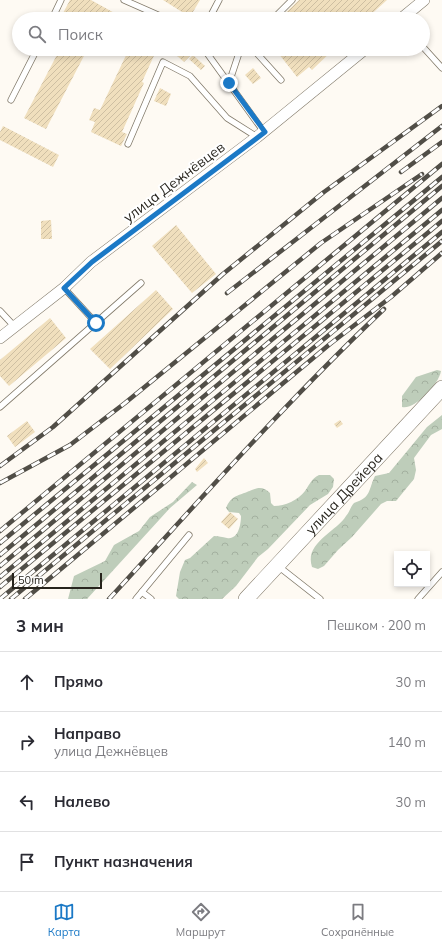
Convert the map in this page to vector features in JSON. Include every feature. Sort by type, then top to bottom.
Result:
[{"type":"main road","name":"улица Дрейера","points":[[246,599],[442,388]]},
{"type":"street","points":[[409,12],[424,0]]},
{"type":"street","name":"улица Дежнёвцев","points":[[0,338],[64,288],[92,262],[261,135],[357,56]]},
{"type":"lane","points":[[56,12],[62,0]]},
{"type":"lane","points":[[124,0],[151,12]]},
{"type":"lane","points":[[212,12],[218,0]]},
{"type":"lane","points":[[280,12],[292,0]]},
{"type":"lane","points":[[430,55],[442,68]]},
{"type":"lane","points":[[11,100],[33,56]]},
{"type":"lane","points":[[209,56],[229,83],[261,135]]},
{"type":"lane","points":[[229,83],[237,56]]},
{"type":"lane","points":[[259,56],[281,80]]},
{"type":"lane","points":[[128,144],[163,62],[190,76],[227,118],[261,135]]},
{"type":"lane","points":[[0,407],[141,283]]},
{"type":"lane","points":[[64,288],[96,323]]},
{"type":"lane","points":[[0,311],[14,326]]},
{"type":"lane","points":[[136,599],[189,535]]},
{"type":"lane","points":[[278,566],[320,599]]},
{"type":"lane","points":[[418,599],[442,572]]},
{"type":"lane","points":[[142,592],[151,599]]},
{"type":"green space","points":[[437,370],[441,371],[436,383],[426,395],[407,407],[402,407],[402,396],[416,377]]},
{"type":"green space","points":[[442,415],[442,429],[431,435],[414,458],[416,470],[414,479],[396,501],[387,501],[381,504],[324,566],[318,569],[312,567],[311,559],[313,551],[317,545],[322,538],[341,522],[354,503],[367,496],[375,476],[389,473],[427,427]]},
{"type":"green space","points":[[319,475],[330,475],[334,479],[333,487],[328,494],[310,505],[268,549],[258,557],[236,586],[222,599],[179,599],[176,596],[180,572],[185,560],[190,558],[214,536],[231,538],[234,537],[238,531],[241,516],[239,513],[229,512],[226,508],[232,499],[254,489],[262,488],[270,493],[271,503],[274,506],[282,505],[299,497],[312,480]]},
{"type":"green space","points":[[192,482],[197,485],[170,508],[87,599],[68,599],[74,576],[105,561],[114,545],[139,531],[150,517],[173,502]]},
{"type":"building","points":[[70,0],[91,0],[113,12],[64,12]]},
{"type":"building","points":[[163,0],[200,0],[193,12],[182,12]]},
{"type":"building","points":[[299,0],[387,0],[374,12],[286,12]]},
{"type":"building","points":[[56,56],[84,56],[46,129],[24,118]]},
{"type":"building","points":[[126,56],[154,56],[142,82],[144,83],[122,132],[127,134],[121,146],[91,132],[95,122],[89,120],[94,108],[100,110]]},
{"type":"building","points":[[177,56],[190,56],[184,62]]},
{"type":"building","points":[[194,56],[205,66],[201,70],[189,59]]},
{"type":"building","points":[[280,56],[327,56],[312,70],[309,67],[297,77]]},
{"type":"building","points":[[253,68],[261,78],[253,84],[245,75]]},
{"type":"building","points":[[160,88],[171,94],[166,106],[154,101]]},
{"type":"building","points":[[3,126],[59,155],[53,167],[0,140],[0,132]]},
{"type":"building","points":[[51,220],[52,239],[41,239],[41,221]]},
{"type":"building","points":[[176,225],[216,274],[192,293],[152,246]]},
{"type":"building","points":[[156,290],[173,309],[110,369],[90,349]]},
{"type":"building","points":[[50,318],[66,338],[9,386],[0,376],[0,360]]},
{"type":"building","points":[[340,420],[343,424],[337,428],[334,424]]},
{"type":"building","points":[[27,421],[35,432],[15,447],[7,436]]},
{"type":"building","points":[[204,458],[208,463],[197,472],[195,469]]},
{"type":"building","points":[[230,512],[238,519],[229,529],[221,522]]},
{"type":"railway","points":[[0,466],[53,427],[223,274],[324,192],[442,106]]},
{"type":"railway","points":[[227,293],[442,126]]},
{"type":"railway","points":[[401,172],[442,142]]},
{"type":"railway","points":[[0,531],[442,164]]},
{"type":"railway","points":[[0,483],[70,445],[125,403],[321,243],[422,174]]},
{"type":"railway","points":[[0,543],[442,177]]},
{"type":"railway","points":[[0,555],[442,186]]},
{"type":"railway","points":[[0,566],[442,198]]},
{"type":"railway","points":[[0,577],[442,210]]},
{"type":"railway","points":[[0,587],[442,221]]},
{"type":"railway","points":[[0,599],[442,232]]},
{"type":"railway","points":[[11,599],[442,241]]},
{"type":"railway","points":[[25,599],[330,344],[391,297],[442,253]]},
{"type":"railway","points":[[109,599],[278,415],[384,309]]},
{"type":"route","points":[[96,323],[64,288],[92,262],[265,132],[229,83]]}]
